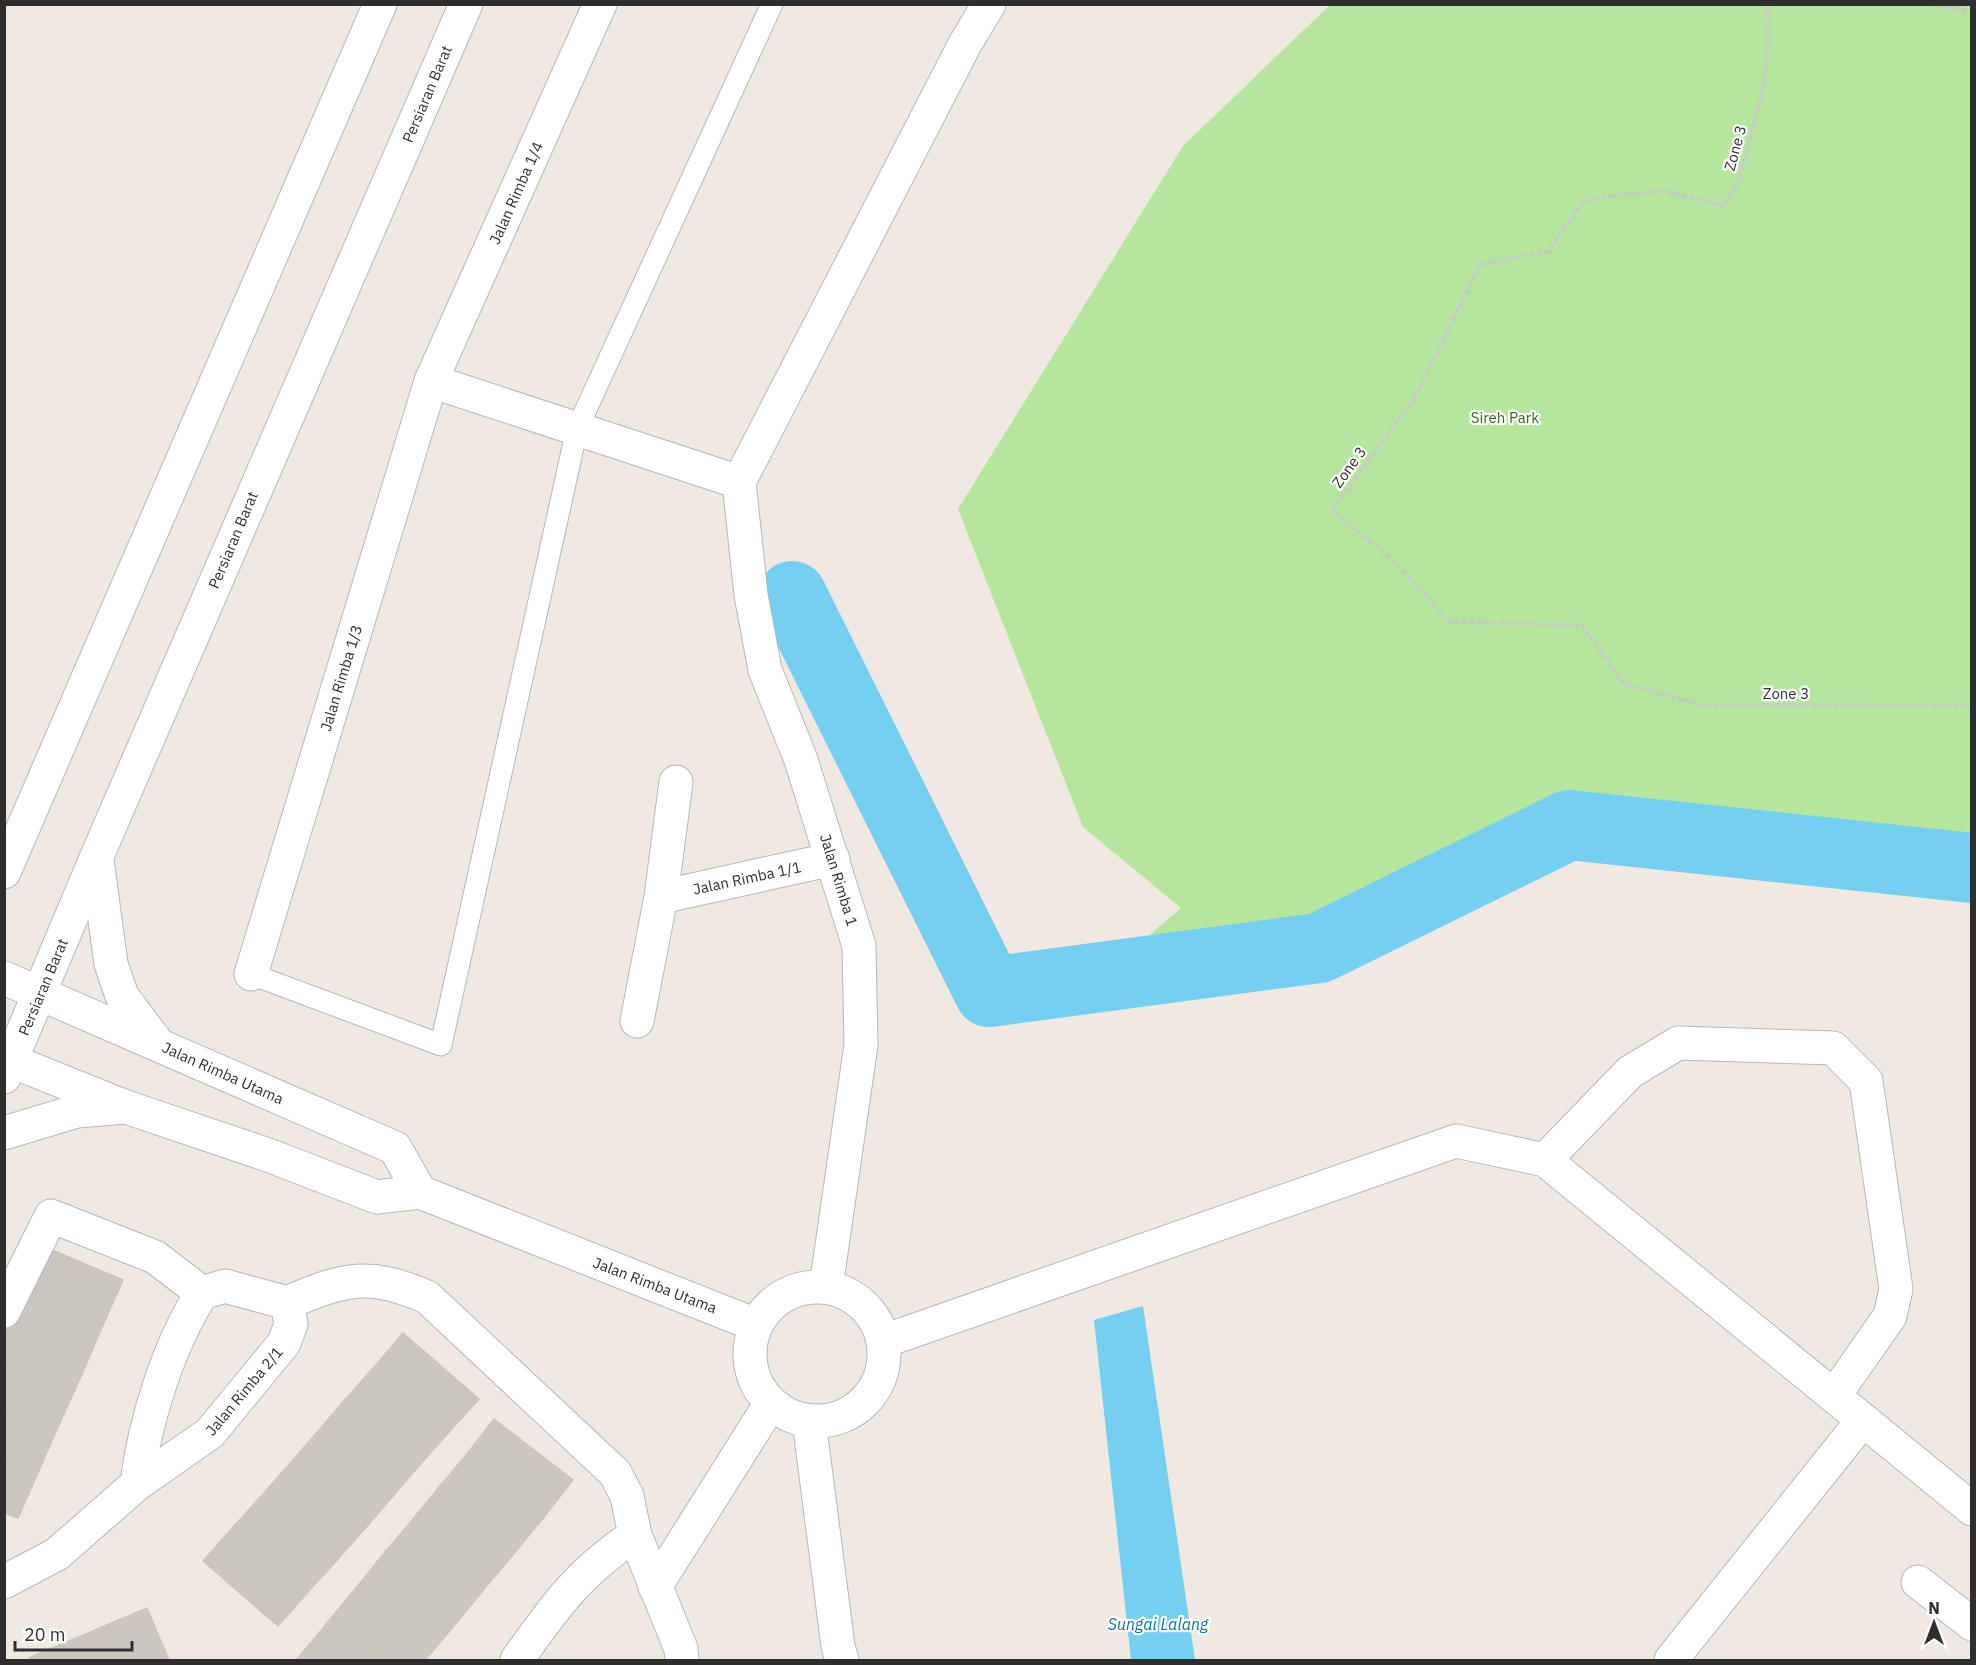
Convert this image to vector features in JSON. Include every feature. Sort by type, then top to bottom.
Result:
[{"type":"street","points":[[4,872],[380,4]]},
{"type":"street","name":"Persiaran Barat","points":[[7,1065],[42,992],[97,856],[466,4]]},
{"type":"street","name":"Jalan Rimba 1/4","points":[[431,381],[600,4]]},
{"type":"street","points":[[431,381],[739,482],[965,44],[989,4]]},
{"type":"street","name":"Jalan Rimba 1/3","points":[[250,975],[431,381]]},
{"type":"street","name":"Jalan Rimba 1","points":[[739,482],[751,595],[765,670],[801,760],[859,946],[861,1045],[826,1287]]},
{"type":"street","points":[[637,1021],[661,897],[676,782]]},
{"type":"street","points":[[97,856],[111,964],[122,996],[158,1044]]},
{"type":"street","name":"Jalan Rimba 1/1","points":[[661,897],[833,860]]},
{"type":"street","name":"Jalan Rimba Utama","points":[[4,978],[42,992],[395,1148],[420,1192]]},
{"type":"street","points":[[1545,1160],[1630,1072],[1678,1043],[1833,1048],[1866,1081],[1896,1289],[1890,1316],[1833,1396]]},
{"type":"street","name":"Jalan Rimba Utama","points":[[7,1065],[268,1155],[377,1197],[420,1192],[756,1325]]},
{"type":"street","points":[[4,1132],[77,1111],[126,1107]]},
{"type":"street","points":[[884,1341],[1456,1141],[1545,1160],[1971,1509]]},
{"type":"street","points":[[4,1311],[51,1216],[155,1257],[202,1293]]},
{"type":"street","points":[[137,1484],[150,1417],[188,1315],[202,1293],[225,1286],[287,1303],[325,1286],[362,1280],[394,1283],[427,1297],[615,1473],[627,1496],[635,1535],[681,1649],[682,1660]]},
{"type":"street","points":[[826,1287],[846,1293],[864,1304],[877,1321],[884,1341],[885,1362],[879,1382],[867,1399],[850,1412],[830,1420],[809,1421],[789,1415],[771,1403],[758,1386],[751,1367],[750,1345],[756,1325],[768,1307],[785,1295],[805,1288],[826,1287]]},
{"type":"street","name":"Jalan Rimba 2/1","points":[[4,1582],[57,1554],[137,1484],[210,1433],[284,1343],[291,1324],[287,1303]]},
{"type":"street","points":[[655,1587],[771,1403]]},
{"type":"street","points":[[1671,1660],[1863,1420]]},
{"type":"street","points":[[809,1421],[838,1646],[842,1660]]},
{"type":"street","points":[[517,1660],[561,1598],[601,1557],[635,1535]]},
{"type":"street","points":[[1918,1582],[1971,1624]]},
{"type":"lane","points":[[250,975],[441,1045],[577,429],[772,4]]},
{"type":"path","name":"Zone 3","points":[[1768,4],[1769,42],[1764,86],[1738,184],[1723,206],[1665,191],[1608,196],[1582,203],[1548,251],[1480,265],[1414,399],[1332,510],[1393,561],[1450,622],[1582,626],[1624,684],[1702,705],[1971,705]]},
{"type":"path","points":[[1932,4],[1971,12]]},
{"type":"green space","name":"Sireh Park","points":[[1330,5],[1971,5],[1971,868],[1569,825],[1319,947],[1099,978],[1181,908],[1083,827],[958,509],[1183,146]]},
{"type":"water","name":"Sungai Lalang","points":[[1143,1306],[1195,1660],[1131,1660],[1094,1320]]},
{"type":"building","points":[[31,1241],[123,1280],[103,1325],[12,1286]]},
{"type":"building","points":[[12,1286],[103,1325],[89,1358],[4,1321]]},
{"type":"building","points":[[4,1321],[89,1358],[73,1394],[4,1365]]},
{"type":"building","points":[[403,1333],[479,1399],[450,1431],[375,1366]]},
{"type":"building","points":[[4,1365],[73,1394],[55,1434],[4,1412]]},
{"type":"building","points":[[375,1366],[450,1431],[417,1468],[342,1403]]},
{"type":"building","points":[[342,1403],[417,1468],[394,1495],[319,1430]]},
{"type":"building","points":[[4,1412],[55,1434],[37,1475],[4,1461]]},
{"type":"building","points":[[494,1419],[573,1480],[544,1517],[467,1454]]},
{"type":"building","points":[[319,1430],[394,1495],[368,1525],[293,1460]]},
{"type":"building","points":[[467,1454],[544,1517],[517,1550],[439,1487]]},
{"type":"building","points":[[293,1460],[368,1525],[339,1558],[264,1493]]},
{"type":"building","points":[[4,1461],[37,1475],[18,1518],[4,1513]]},
{"type":"building","points":[[439,1487],[517,1550],[485,1588],[408,1525]]},
{"type":"building","points":[[264,1493],[339,1558],[309,1591],[234,1526]]},
{"type":"building","points":[[408,1525],[485,1588],[463,1615],[385,1552]]},
{"type":"building","points":[[234,1526],[309,1591],[278,1626],[203,1561]]},
{"type":"building","points":[[385,1552],[463,1615],[437,1646],[360,1583]]},
{"type":"building","points":[[360,1583],[437,1646],[425,1660],[385,1660],[332,1617]]},
{"type":"building","points":[[147,1608],[169,1660],[122,1660],[107,1625]]},
{"type":"building","points":[[332,1617],[385,1660],[315,1660],[304,1651]]},
{"type":"building","points":[[107,1625],[122,1660],[69,1660],[62,1644]]},
{"type":"building","points":[[62,1644],[69,1660],[30,1660],[29,1658]]},
{"type":"building","points":[[304,1651],[315,1660],[296,1660]]},
{"type":"waterway","points":[[792,596],[989,992],[1319,948],[1569,825],[1972,868]]}]
